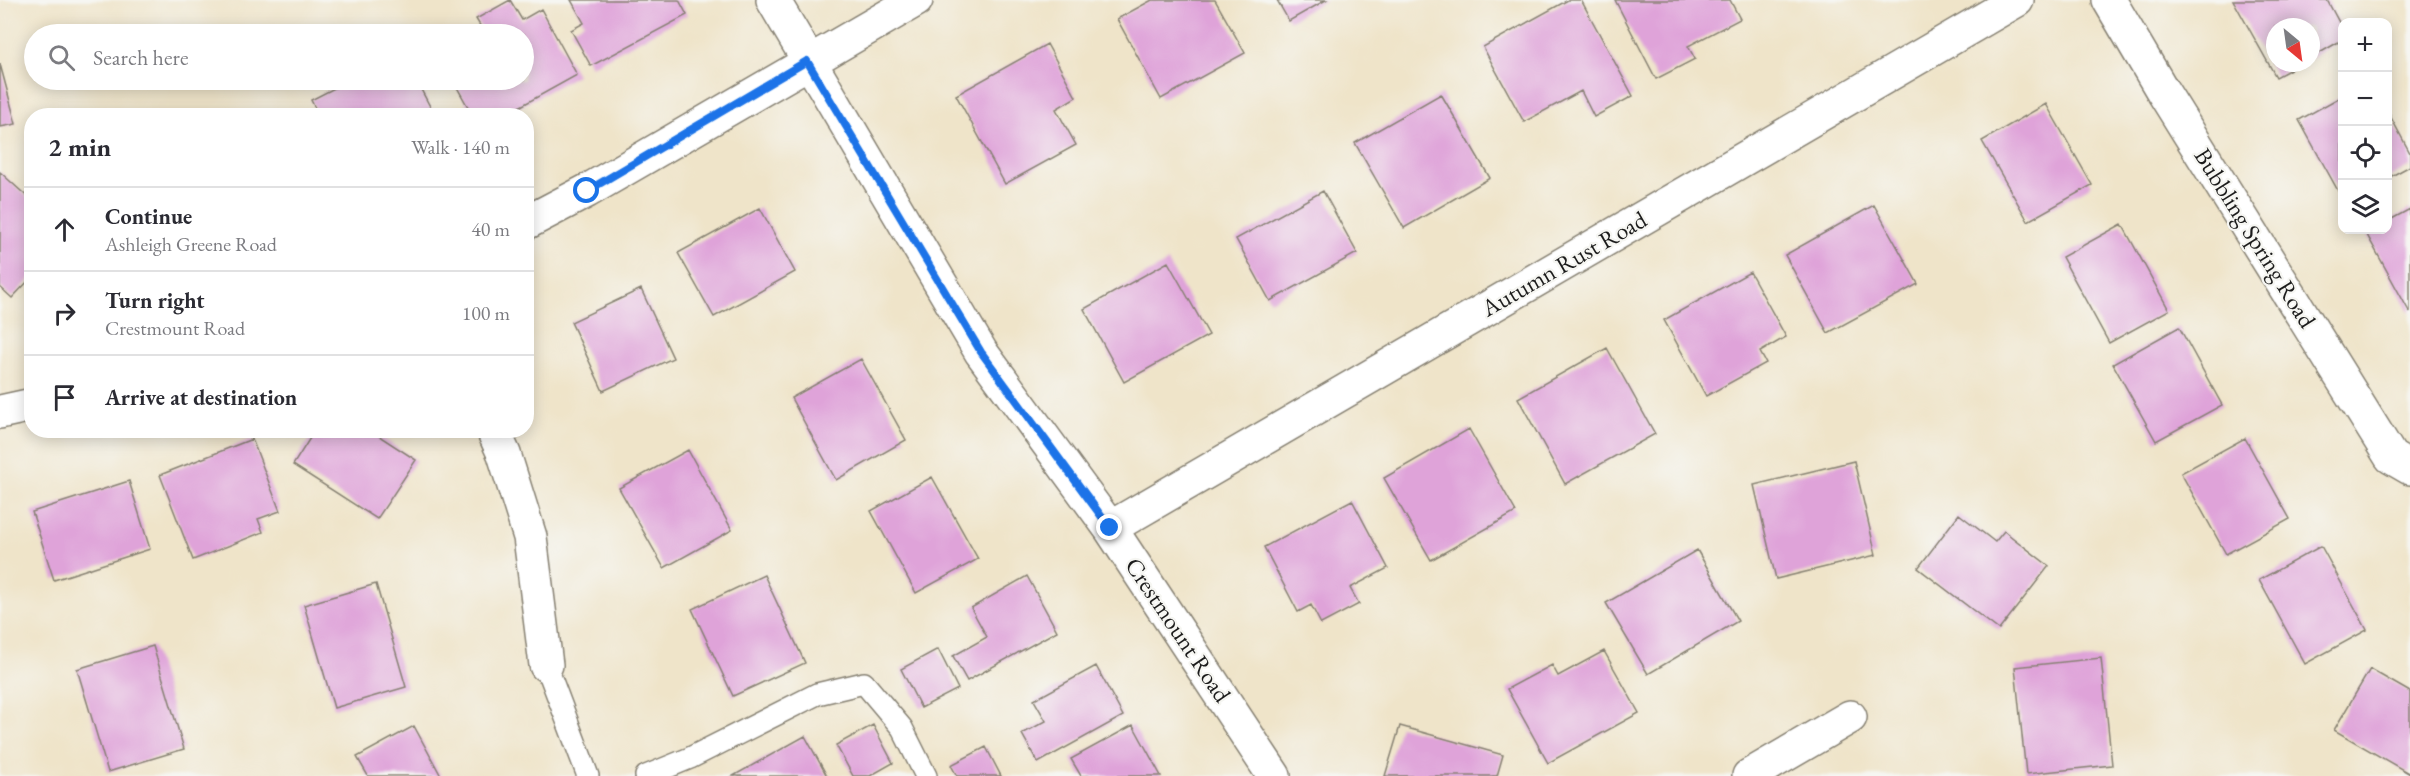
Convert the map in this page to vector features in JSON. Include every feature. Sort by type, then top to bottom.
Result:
[{"type":"street","name":"Crestmount Road","points":[[772,0],[981,352],[1110,528],[1274,776]]},
{"type":"street","points":[[534,219],[587,191],[807,61],[916,0]]},
{"type":"street","name":"Autumn Rust Road","points":[[1110,528],[2017,0]]},
{"type":"street","name":"Bubbling Spring Road","points":[[2109,0],[2162,90],[2391,457],[2410,468]]},
{"type":"street","points":[[0,412],[24,407]]},
{"type":"street","points":[[497,438],[504,454],[530,537],[546,665]]},
{"type":"street","points":[[1749,776],[1850,717]]},
{"type":"lane","points":[[546,665],[588,776]]},
{"type":"lane","points":[[646,776],[690,758],[817,694],[864,683],[902,728],[926,776]]},
{"type":"building","points":[[510,0],[522,20],[541,9],[577,75],[517,108],[469,108],[459,90],[534,90],[534,24],[479,24],[476,19]]},
{"type":"building","points":[[571,0],[679,0],[687,15],[591,66],[571,30],[584,23]]},
{"type":"building","points":[[1152,0],[1215,0],[1245,53],[1161,99],[1117,19]]},
{"type":"building","points":[[1277,0],[1326,0],[1289,21]]},
{"type":"building","points":[[1568,0],[1581,0],[1633,96],[1594,117],[1581,91],[1524,122],[1483,47]]},
{"type":"building","points":[[1615,0],[1730,0],[1740,19],[1688,46],[1695,59],[1656,79]]},
{"type":"building","points":[[2233,0],[2327,0],[2338,21],[2338,42],[2320,53],[2320,18],[2266,18],[2266,59]]},
{"type":"building","points":[[1047,44],[1076,97],[1056,109],[1076,145],[1005,184],[956,95]]},
{"type":"building","points":[[0,64],[16,124],[0,127]]},
{"type":"building","points":[[2273,72],[2285,72],[2276,77]]},
{"type":"building","points":[[330,90],[421,90],[431,108],[315,108],[311,100]]},
{"type":"building","points":[[1441,94],[1490,178],[1404,228],[1355,143]]},
{"type":"building","points":[[2338,98],[2338,191],[2299,120]]},
{"type":"building","points":[[2046,104],[2092,185],[2028,221],[1982,141]]},
{"type":"building","points":[[2392,119],[2410,153],[2410,166],[2392,176]]},
{"type":"building","points":[[0,172],[24,194],[24,285],[12,298],[0,287]]},
{"type":"building","points":[[1323,191],[1357,253],[1270,301],[1236,239]]},
{"type":"building","points":[[1874,205],[1918,284],[1828,333],[1785,255]]},
{"type":"building","points":[[760,208],[795,272],[714,317],[678,253]]},
{"type":"building","points":[[2410,209],[2410,313],[2367,234],[2392,234],[2392,219]]},
{"type":"building","points":[[2122,224],[2169,310],[2109,343],[2062,257]]},
{"type":"building","points":[[1168,262],[1209,335],[1124,382],[1084,309]]},
{"type":"building","points":[[1750,272],[1786,337],[1760,352],[1766,363],[1706,396],[1664,320]]},
{"type":"building","points":[[641,289],[673,358],[603,391],[571,322]]},
{"type":"building","points":[[2179,327],[2222,405],[2156,441],[2113,364]]},
{"type":"building","points":[[1607,348],[1655,434],[1565,484],[1518,398]]},
{"type":"building","points":[[861,359],[906,440],[836,480],[791,398]]},
{"type":"building","points":[[1469,429],[1516,512],[1431,560],[1384,478]]},
{"type":"building","points":[[310,438],[382,438],[416,460],[377,519],[293,465]]},
{"type":"building","points":[[2245,438],[2290,519],[2226,554],[2181,473]]},
{"type":"building","points":[[252,439],[280,511],[258,519],[263,532],[193,560],[160,475]]},
{"type":"building","points":[[688,450],[732,530],[664,568],[619,488]]},
{"type":"building","points":[[1854,461],[1876,555],[1776,579],[1754,485]]},
{"type":"building","points":[[932,477],[978,559],[916,593],[871,511]]},
{"type":"building","points":[[129,481],[150,549],[54,580],[32,512]]},
{"type":"building","points":[[1352,500],[1388,568],[1350,588],[1359,604],[1321,624],[1311,605],[1298,612],[1264,547]]},
{"type":"building","points":[[1959,514],[1995,542],[2004,531],[2049,566],[1999,630],[1918,568]]},
{"type":"building","points":[[2321,546],[2367,630],[2305,664],[2259,580]]},
{"type":"building","points":[[1697,550],[1738,621],[1648,674],[1606,603]]},
{"type":"building","points":[[764,575],[805,663],[733,696],[692,609]]},
{"type":"building","points":[[1027,576],[1057,631],[967,681],[953,656],[987,637],[971,608]]},
{"type":"building","points":[[376,584],[406,687],[334,708],[304,605]]},
{"type":"building","points":[[153,646],[184,749],[108,772],[77,669]]},
{"type":"building","points":[[938,649],[958,689],[921,708],[901,669]]},
{"type":"building","points":[[1604,651],[1639,713],[1548,763],[1507,689],[1552,665],[1558,676]]},
{"type":"building","points":[[2101,658],[2112,765],[2026,774],[2015,667]]},
{"type":"building","points":[[1096,666],[1123,716],[1038,763],[1022,734],[1046,721],[1034,700]]},
{"type":"building","points":[[2370,669],[2410,692],[2410,774],[2334,730]]},
{"type":"building","points":[[873,725],[893,763],[870,776],[853,776],[836,745]]},
{"type":"building","points":[[1133,725],[1161,776],[1081,776],[1071,759]]},
{"type":"building","points":[[414,726],[441,776],[368,776],[357,757]]},
{"type":"building","points":[[1400,726],[1503,755],[1497,776],[1385,776]]},
{"type":"building","points":[[805,736],[827,776],[733,776]]},
{"type":"building","points":[[986,747],[1001,776],[957,776],[951,765]]},
{"type":"route","points":[[587,191],[807,61],[981,352],[1110,528]]}]
